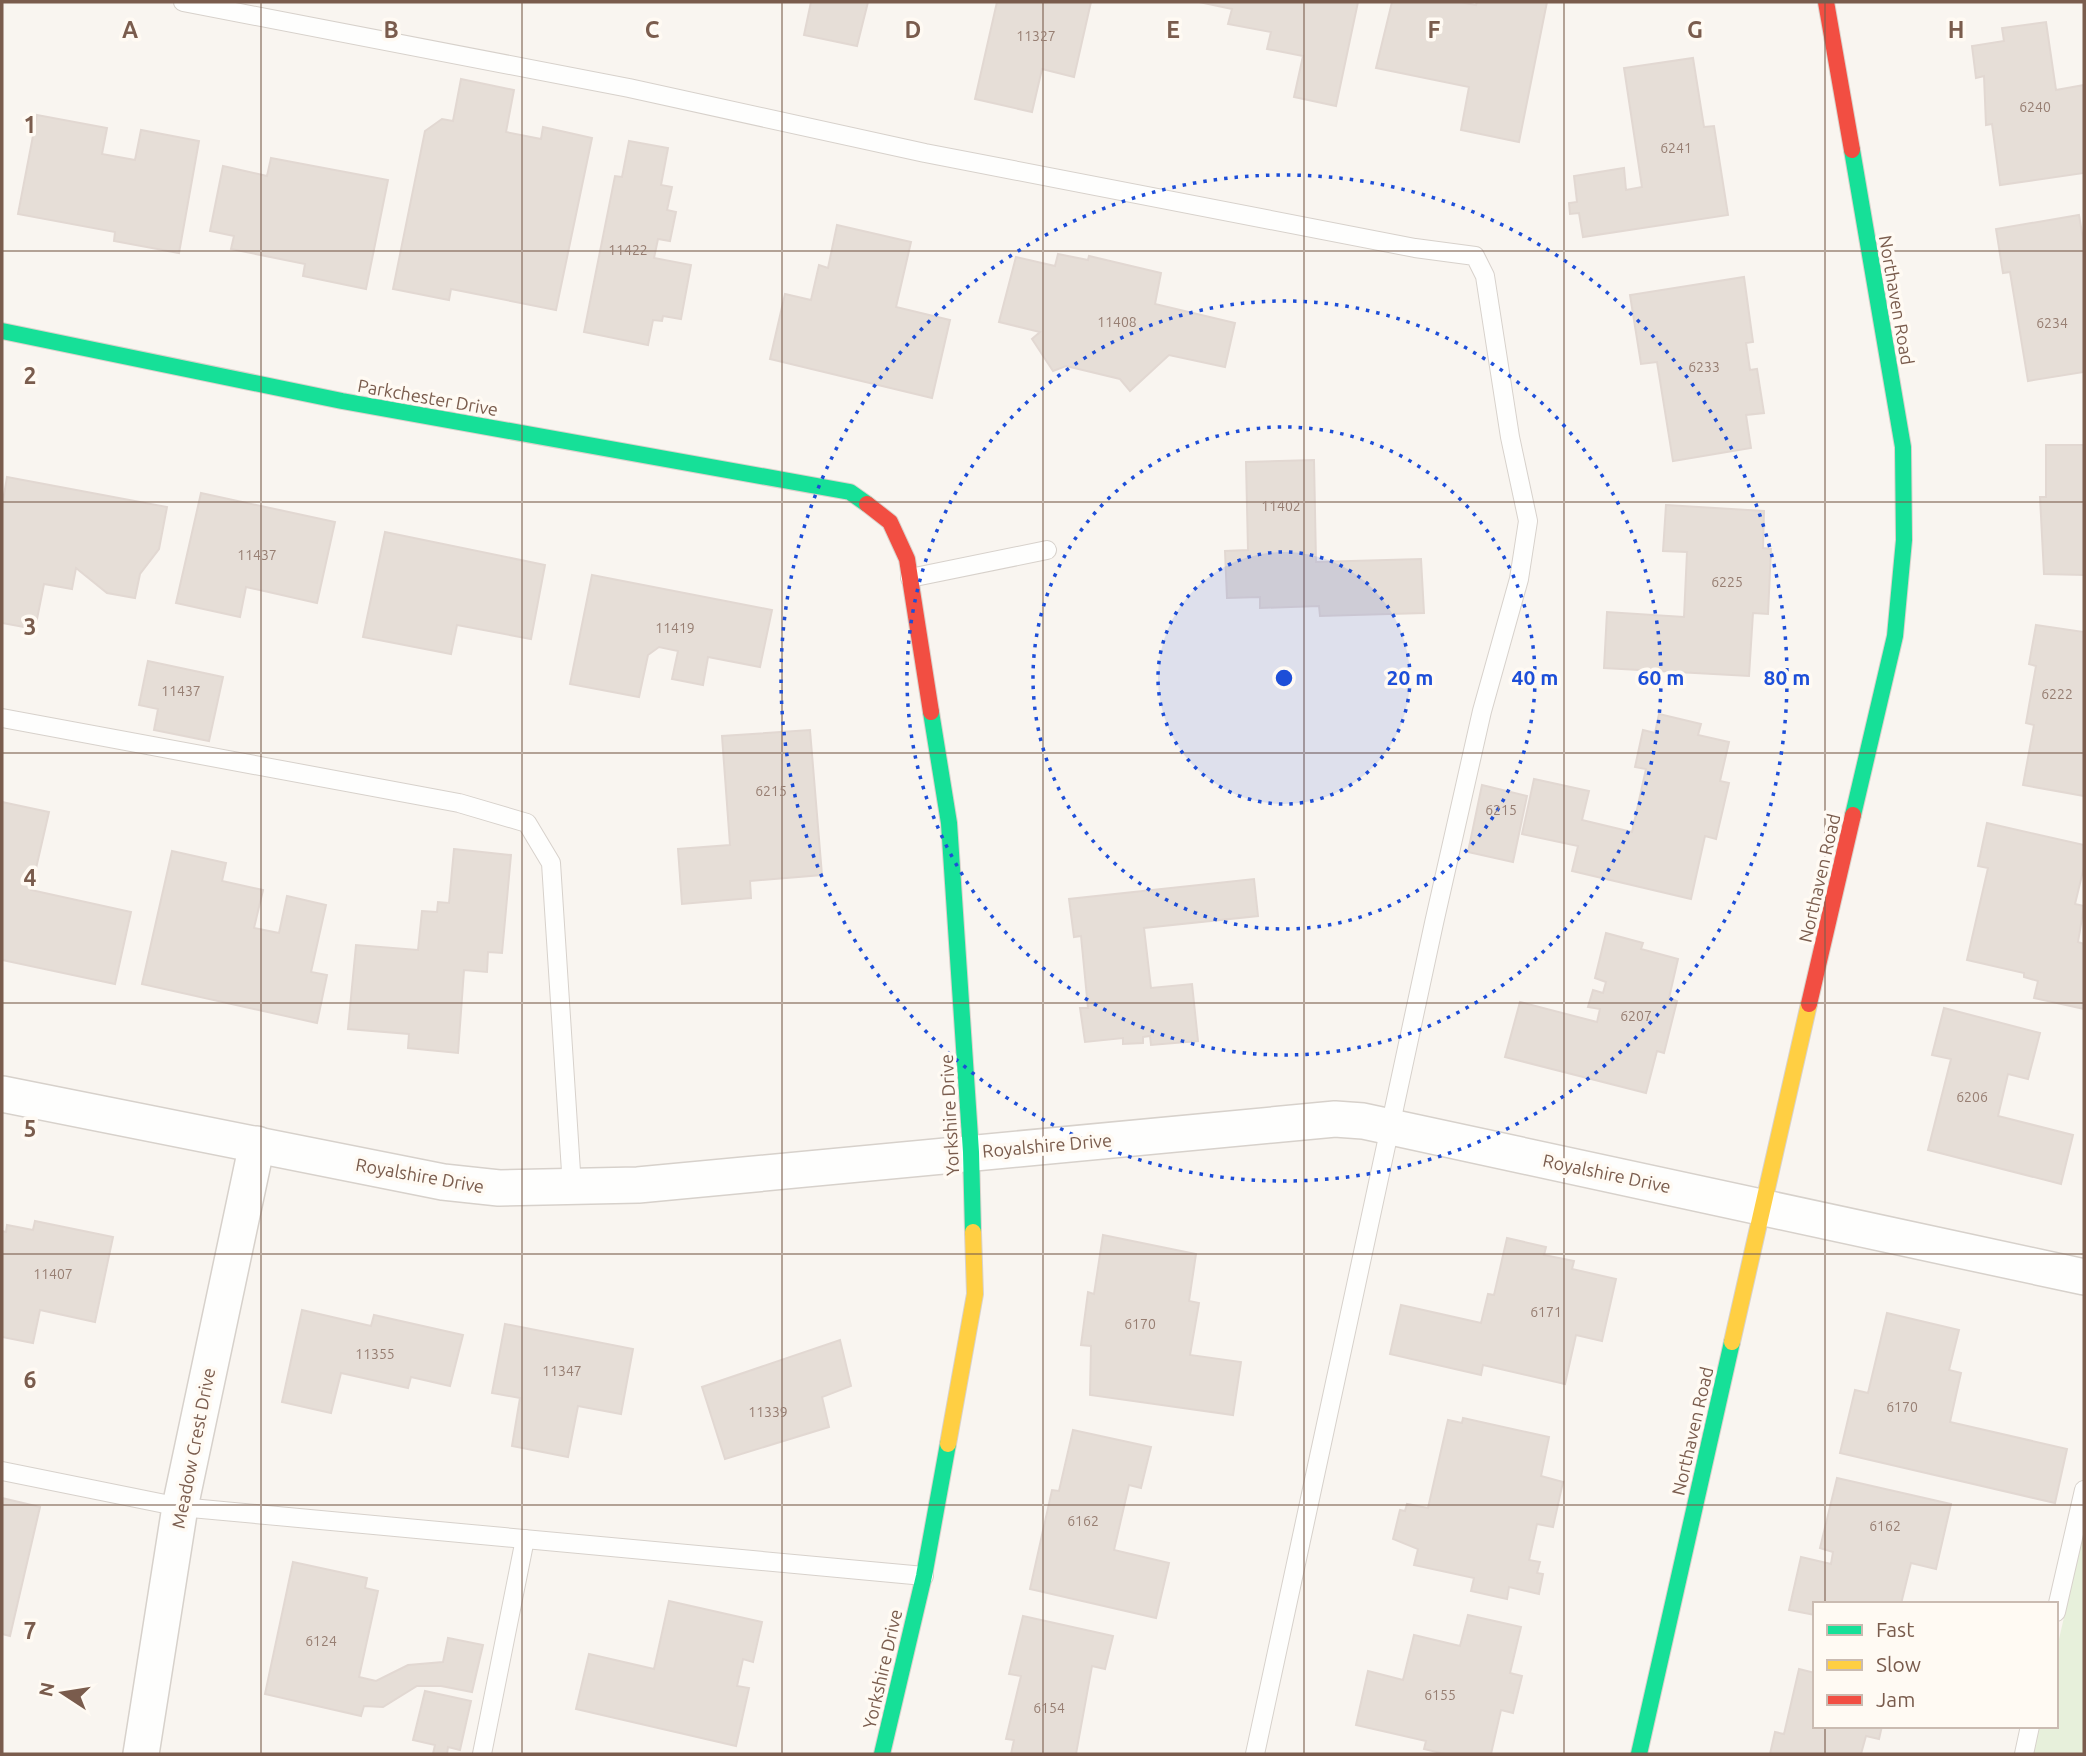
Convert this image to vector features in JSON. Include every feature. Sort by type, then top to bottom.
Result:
[{"type":"street","name":"Northaven Road","points":[[1639,1754],[1762,1207],[1895,636],[1904,540],[1903,447],[1826,2]]},
{"type":"street","name":"Parkchester Drive","points":[[2,331],[342,401],[850,492]]},
{"type":"street","name":"Yorkshire Drive","points":[[850,492],[890,522],[907,559],[949,823],[971,1152],[975,1294],[924,1576],[882,1754]]},
{"type":"street","name":"Royalshire Drive","points":[[2,1094],[443,1182],[499,1188],[638,1185],[1335,1119],[1363,1121],[2084,1277]]},
{"type":"street","name":"Meadow Crest Drive","points":[[141,1754],[180,1507],[257,1144]]},
{"type":"lane","points":[[183,2],[629,88],[939,156],[1415,248],[1475,256],[1485,276],[1510,438],[1528,521],[1519,579],[1482,711],[1255,1754]]},
{"type":"lane","points":[[910,578],[1047,550]]},
{"type":"lane","points":[[2,718],[460,803],[527,823],[551,863],[572,1187]]},
{"type":"lane","points":[[2,1471],[180,1507],[924,1576]]},
{"type":"lane","points":[[2058,1603],[2084,1490]]},
{"type":"lane","points":[[482,1754],[524,1539]]},
{"type":"lane","points":[[2024,1754],[2030,1728]]},
{"type":"green space","points":[[2084,1531],[2084,1754],[2032,1754],[2038,1728],[2058,1728],[2058,1643]]},
{"type":"building","points":[[811,2],[868,2],[857,46],[804,35]]},
{"type":"building","points":[[997,2],[1091,2],[1074,77],[1042,69],[1032,112],[975,99]]},
{"type":"building","points":[[1199,2],[1358,2],[1336,106],[1294,97],[1303,56],[1267,49],[1271,32],[1228,24],[1232,9]]},
{"type":"building","points":[[1392,2],[1460,2],[1476,5],[1477,2],[1547,2],[1519,142],[1461,130],[1469,87],[1376,68]]},
{"type":"building","points":[[2046,22],[2056,90],[2084,85],[2084,173],[2000,185],[1992,124],[1986,125],[1984,76],[1976,78],[1972,46],[2004,41],[2002,28]]},
{"type":"building","points":[[1693,58],[1704,127],[1714,126],[1728,215],[1583,237],[1579,213],[1570,214],[1569,203],[1577,202],[1574,176],[1624,168],[1626,190],[1642,187],[1624,68]]},
{"type":"building","points":[[461,79],[514,90],[506,132],[541,139],[543,127],[592,138],[556,310],[451,289],[449,300],[393,289],[425,131],[442,119],[453,121]]},
{"type":"building","points":[[37,115],[107,128],[102,154],[135,160],[141,130],[199,141],[179,253],[114,241],[115,232],[18,214]]},
{"type":"building","points":[[629,141],[668,148],[661,185],[672,187],[667,210],[676,212],[670,241],[658,239],[654,258],[691,265],[681,319],[663,316],[662,321],[653,320],[648,345],[584,332],[615,176],[622,177]]},
{"type":"building","points":[[271,158],[388,180],[366,289],[303,276],[305,264],[231,249],[234,236],[210,231],[223,166],[267,176]]},
{"type":"building","points":[[2079,215],[2084,245],[2084,372],[2028,381],[2010,272],[2003,273],[1996,229]]},
{"type":"building","points":[[837,225],[911,242],[896,307],[950,320],[932,398],[770,359],[785,294],[811,300],[819,265],[828,268]]},
{"type":"building","points":[[1058,254],[1088,260],[1089,256],[1161,273],[1155,304],[1235,323],[1225,367],[1169,355],[1130,391],[1120,379],[1066,366],[1053,371],[1032,339],[1040,332],[999,322],[1016,257],[1055,266]]},
{"type":"building","points":[[1744,277],[1753,342],[1746,343],[1750,370],[1757,369],[1764,413],[1746,415],[1751,448],[1673,461],[1657,362],[1641,364],[1630,295]]},
{"type":"building","points":[[2046,445],[2084,445],[2084,575],[2044,574],[2040,497],[2046,497]]},
{"type":"building","points":[[1314,460],[1316,562],[1421,559],[1424,613],[1320,616],[1319,606],[1260,608],[1260,597],[1227,598],[1225,551],[1248,550],[1246,462]]},
{"type":"building","points":[[7,477],[167,507],[159,549],[140,574],[135,598],[107,593],[76,568],[72,589],[44,584],[35,629],[2,623],[2,507]]},
{"type":"building","points":[[201,493],[335,522],[317,603],[246,587],[240,617],[176,603]]},
{"type":"building","points":[[1666,505],[1764,511],[1763,548],[1771,549],[1768,614],[1753,613],[1749,676],[1604,668],[1607,612],[1684,617],[1687,552],[1663,551]]},
{"type":"building","points":[[385,532],[545,565],[531,639],[457,625],[451,654],[363,637]]},
{"type":"building","points":[[592,575],[772,610],[760,667],[708,657],[703,685],[672,679],[678,651],[659,647],[648,655],[639,697],[570,684]]},
{"type":"building","points":[[2036,625],[2084,632],[2084,796],[2023,785],[2034,725],[2026,723],[2036,666],[2029,664]]},
{"type":"building","points":[[148,661],[223,677],[209,741],[154,730],[158,709],[139,705]]},
{"type":"building","points":[[1659,714],[1701,724],[1698,735],[1729,742],[1720,781],[1729,783],[1716,839],[1705,836],[1691,899],[1572,871],[1578,846],[1522,834],[1534,779],[1589,791],[1582,820],[1632,832],[1646,769],[1635,767],[1643,730],[1655,733]]},
{"type":"building","points":[[810,730],[822,875],[750,881],[751,898],[682,904],[678,849],[730,845],[722,736]]},
{"type":"building","points":[[1482,785],[1527,796],[1513,862],[1468,852]]},
{"type":"building","points":[[2,802],[49,812],[31,890],[131,912],[115,984],[2,960]]},
{"type":"building","points":[[1987,823],[2084,845],[2084,867],[2075,904],[2084,906],[2078,942],[2084,944],[2084,1009],[2034,998],[2038,981],[2024,977],[2024,973],[1967,960],[1988,868],[1978,866]]},
{"type":"building","points":[[454,849],[511,855],[502,953],[488,952],[487,972],[464,970],[458,1053],[408,1048],[409,1034],[348,1029],[356,945],[418,950],[422,911],[437,912],[438,902],[449,903]]},
{"type":"building","points":[[172,851],[226,863],[222,881],[263,890],[254,928],[279,933],[287,896],[326,905],[311,972],[327,975],[317,1023],[142,984]]},
{"type":"building","points":[[1254,879],[1258,916],[1144,928],[1151,988],[1192,984],[1198,1041],[1151,1045],[1150,1036],[1143,1037],[1143,1043],[1123,1044],[1123,1038],[1085,1042],[1080,1008],[1088,1008],[1081,936],[1074,937],[1069,899]]},
{"type":"building","points":[[1606,933],[1643,943],[1641,949],[1678,959],[1669,998],[1677,1001],[1664,1053],[1657,1051],[1646,1093],[1505,1057],[1520,1002],[1597,1022],[1600,1009],[1588,1007],[1593,990],[1603,993],[1606,982],[1595,978]]},
{"type":"building","points":[[1944,1008],[2040,1033],[2028,1079],[2008,1074],[1998,1116],[2073,1135],[2061,1184],[1928,1150],[1951,1059],[1932,1055]]},
{"type":"building","points":[[35,1221],[113,1237],[95,1322],[40,1310],[33,1343],[2,1337],[2,1231],[6,1232],[7,1225],[33,1230]]},
{"type":"building","points":[[1103,1235],[1196,1254],[1189,1301],[1199,1303],[1190,1355],[1241,1362],[1233,1415],[1090,1395],[1091,1346],[1081,1345],[1088,1292],[1094,1294]]},
{"type":"building","points":[[1507,1238],[1546,1247],[1544,1255],[1574,1261],[1572,1269],[1616,1279],[1602,1341],[1576,1335],[1565,1384],[1483,1365],[1481,1375],[1390,1354],[1401,1305],[1481,1323],[1488,1294],[1494,1295]]},
{"type":"building","points":[[302,1310],[371,1326],[374,1315],[463,1335],[450,1386],[411,1377],[408,1388],[341,1373],[331,1413],[282,1402]]},
{"type":"building","points":[[1887,1313],[1959,1330],[1949,1370],[1961,1373],[1950,1422],[2067,1449],[2055,1503],[1840,1453],[1855,1390],[1868,1393]]},
{"type":"building","points":[[505,1324],[633,1349],[621,1414],[578,1406],[568,1457],[512,1446],[520,1398],[492,1393]]},
{"type":"building","points":[[840,1340],[851,1386],[822,1397],[829,1427],[725,1459],[702,1387]]},
{"type":"building","points":[[1463,1418],[1549,1437],[1541,1476],[1563,1482],[1553,1527],[1537,1524],[1529,1560],[1540,1562],[1537,1573],[1543,1574],[1539,1594],[1509,1587],[1507,1599],[1471,1591],[1474,1578],[1414,1565],[1418,1549],[1393,1539],[1400,1510],[1405,1511],[1407,1504],[1428,1508],[1448,1420],[1462,1423]]},
{"type":"building","points":[[1073,1430],[1151,1447],[1141,1488],[1129,1485],[1114,1550],[1169,1563],[1156,1618],[1030,1589],[1052,1490],[1059,1491]]},
{"type":"building","points":[[1837,1478],[1951,1504],[1936,1569],[1911,1563],[1901,1602],[1813,1602],[1813,1615],[1789,1610],[1801,1557],[1831,1564],[1833,1552],[1820,1548]]},
{"type":"building","points":[[2,1498],[40,1507],[10,1636],[2,1634]]},
{"type":"building","points":[[293,1562],[367,1578],[365,1588],[378,1591],[359,1677],[376,1681],[408,1665],[443,1662],[448,1638],[483,1645],[472,1692],[441,1686],[417,1686],[383,1707],[364,1706],[361,1716],[265,1694]]},
{"type":"building","points":[[669,1601],[762,1622],[753,1662],[743,1659],[737,1686],[749,1688],[736,1746],[576,1709],[589,1654],[654,1669]]},
{"type":"building","points":[[1468,1615],[1521,1627],[1510,1673],[1522,1676],[1513,1713],[1501,1710],[1491,1754],[1445,1754],[1424,1749],[1426,1741],[1356,1725],[1368,1671],[1403,1680],[1414,1635],[1460,1646]]},
{"type":"building","points":[[1023,1616],[1113,1636],[1105,1669],[1092,1666],[1076,1754],[1011,1754],[1014,1740],[1006,1739],[1021,1676],[1009,1674]]},
{"type":"building","points":[[1799,1669],[1813,1672],[1813,1728],[1882,1728],[1879,1739],[1866,1736],[1861,1754],[1770,1754],[1775,1732],[1784,1734]]},
{"type":"building","points":[[425,1691],[471,1701],[460,1750],[448,1747],[447,1754],[433,1754],[435,1745],[413,1740]]},
{"type":"traffic: fast","points":[[1852,150],[1903,447],[1904,540],[1895,636],[1853,815]]},
{"type":"traffic: fast","points":[[2,331],[342,401],[850,492],[867,504]]},
{"type":"traffic: fast","points":[[931,712],[949,823],[971,1152],[973,1232]]},
{"type":"traffic: fast","points":[[1639,1754],[1732,1342]]},
{"type":"traffic: fast","points":[[882,1754],[924,1576],[948,1444]]},
{"type":"traffic: slow","points":[[1732,1342],[1809,1004]]},
{"type":"traffic: slow","points":[[948,1444],[975,1294],[973,1232]]},
{"type":"traffic: jam","points":[[1826,2],[1852,150]]},
{"type":"traffic: jam","points":[[867,504],[890,522],[907,559],[931,712]]},
{"type":"traffic: jam","points":[[1809,1004],[1853,815]]}]
